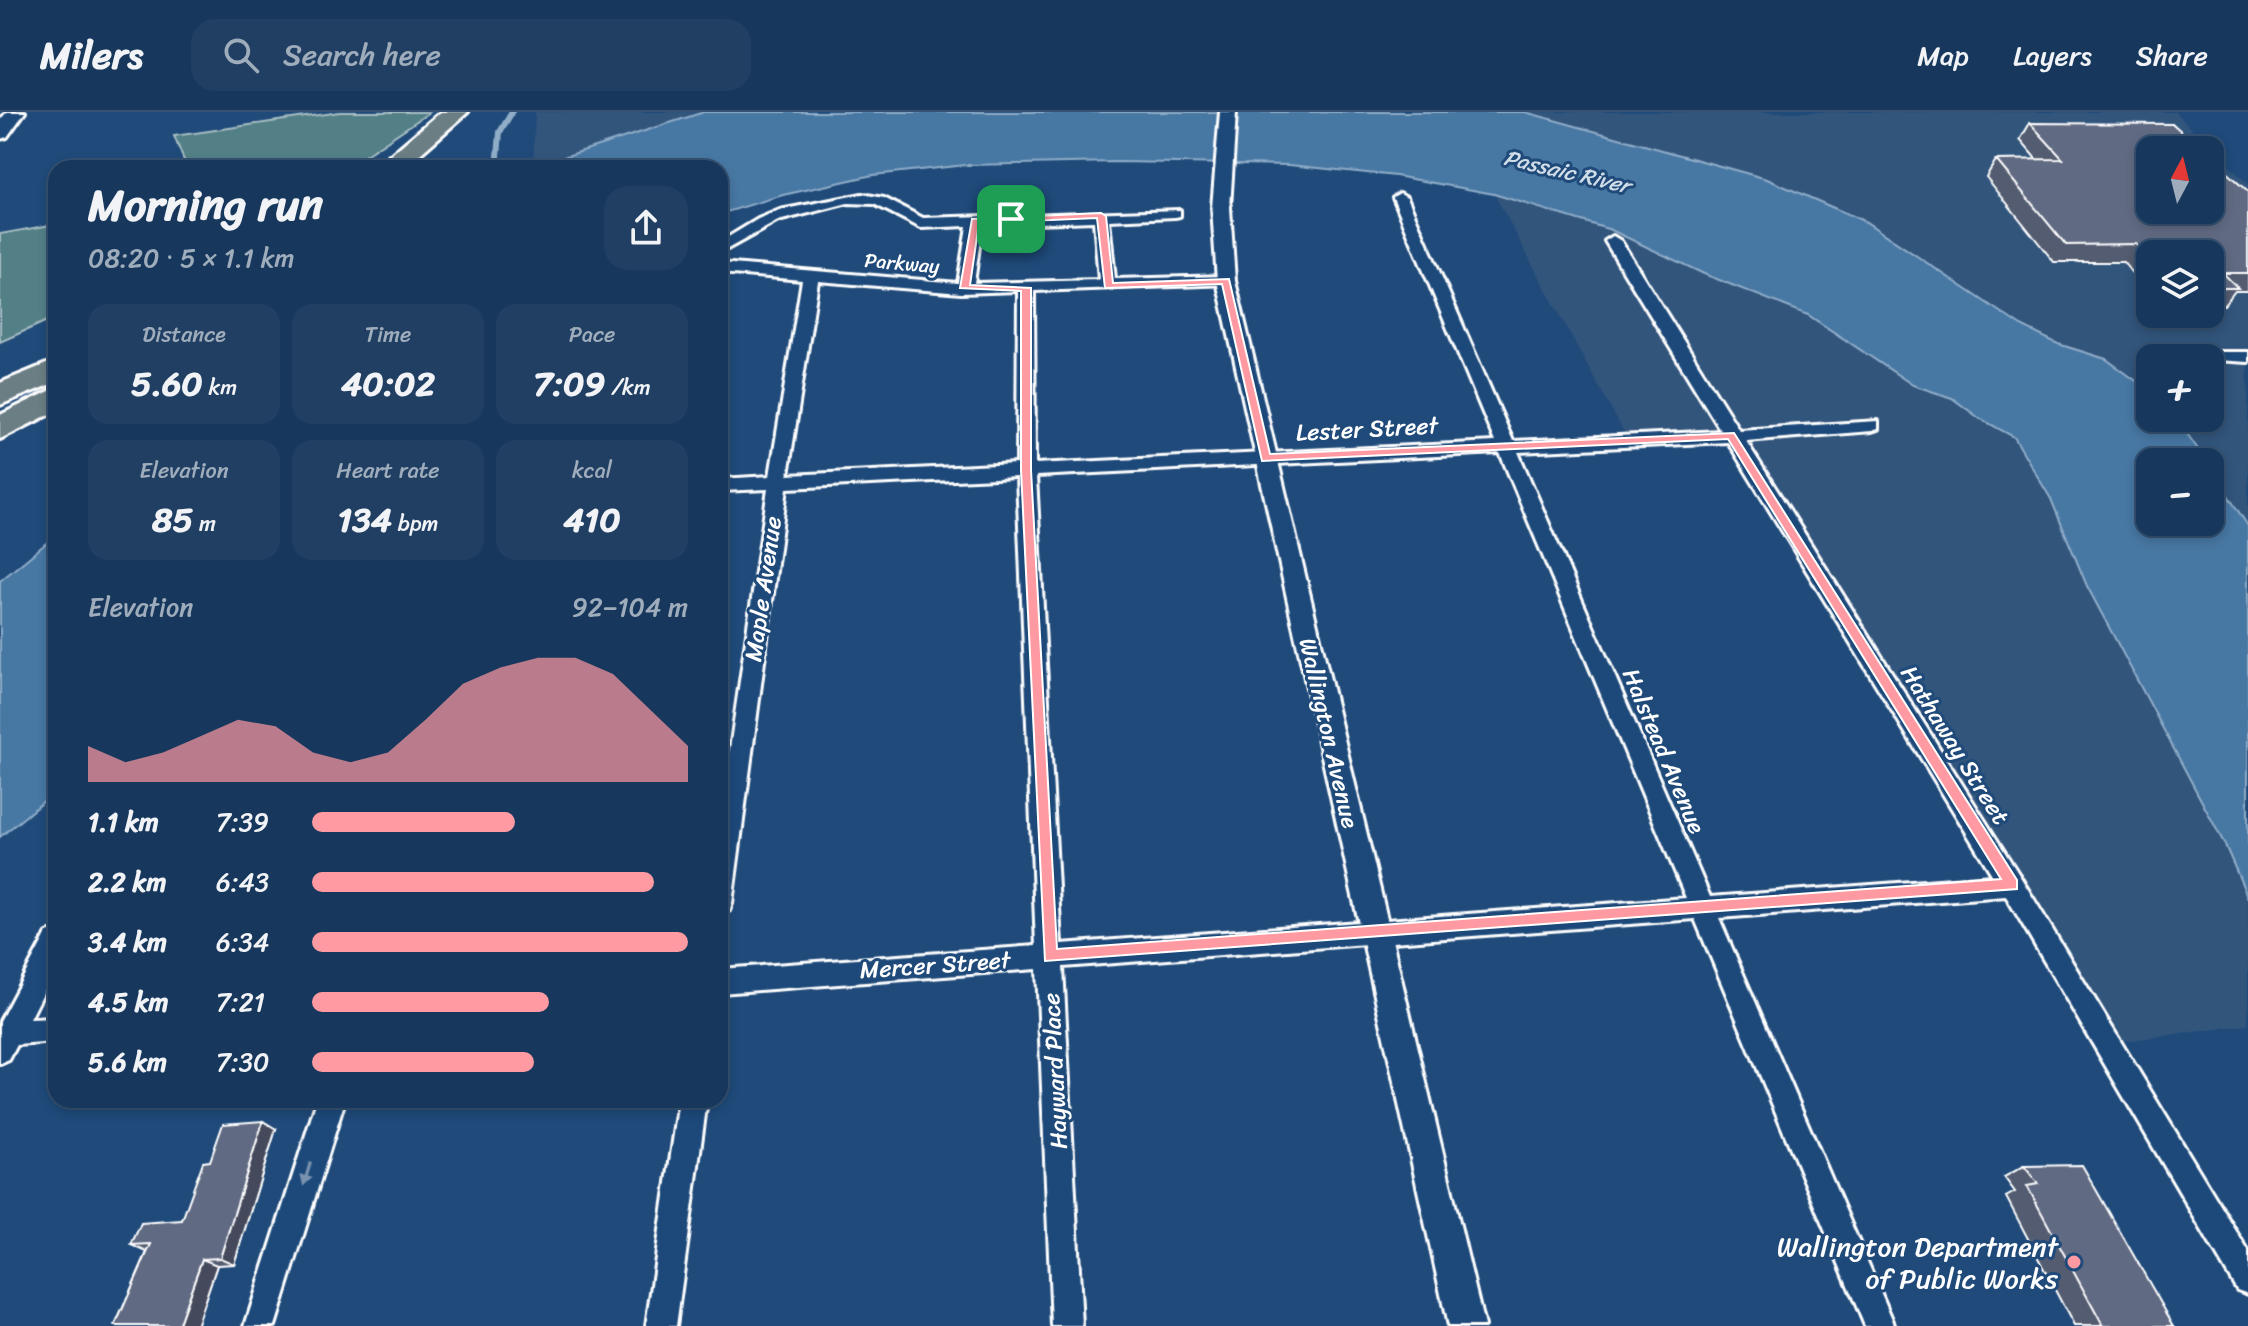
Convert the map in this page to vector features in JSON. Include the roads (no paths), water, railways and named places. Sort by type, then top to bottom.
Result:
[{"type":"highway","points":[[462,141],[468,115]]},
{"type":"highway","points":[[400,160],[468,115]]},
{"type":"highway","points":[[430,160],[468,115]]},
{"type":"highway","points":[[0,370],[48,349]]},
{"type":"highway","points":[[0,395],[48,374]]},
{"type":"highway","points":[[0,429],[48,402]]},
{"type":"main road","points":[[0,133],[16,112]]},
{"type":"street","name":"Wallington Avenue","points":[[1228,112],[1220,233],[1226,281],[1466,1326]]},
{"type":"street","name":"Halstead Avenue","points":[[1400,197],[1880,1326]]},
{"type":"street","points":[[728,243],[764,221],[829,203],[867,198],[891,205],[904,218],[921,223],[1175,213]]},
{"type":"street","points":[[1101,216],[1108,286]]},
{"type":"street","points":[[965,288],[975,221]]},
{"type":"street","name":"Hathaway Street","points":[[1613,241],[2012,885],[2248,1279]]},
{"type":"street","name":"Parkway","points":[[728,269],[965,288],[1226,281]]},
{"type":"street","name":"Maple Avenue","points":[[728,845],[778,482],[811,275]]},
{"type":"street","name":"Hayward Place","points":[[1026,288],[1026,470],[1067,1326]]},
{"type":"street","points":[[2224,357],[2248,357]]},
{"type":"street","name":"Lester Street","points":[[728,485],[1731,436],[1872,425]]},
{"type":"street","name":"Mercer Street","points":[[728,980],[2012,885]]},
{"type":"street","points":[[3,1040],[48,956]]},
{"type":"street","points":[[3,1040],[48,1032]]},
{"type":"street","points":[[260,1326],[328,1108]]},
{"type":"street","points":[[661,1326],[692,1108]]},
{"type":"water","name":"Passaic River","points":[[704,112],[1525,112],[1767,179],[1866,222],[2021,326],[2058,344],[2106,359],[2136,381],[2136,432],[2186,432],[2197,448],[2136,448],[2136,536],[2224,536],[2224,489],[2248,526],[2248,898],[2225,845],[2087,586],[2051,499],[2014,437],[1979,418],[1952,398],[1913,385],[1808,315],[1704,274],[1611,230],[1494,194],[1396,176],[1289,165],[1118,162],[966,165],[873,175],[783,195],[728,212],[728,160],[554,160]]},
{"type":"water","points":[[48,542],[48,798],[0,837],[0,581]]},
{"type":"waterway","points":[[498,160],[500,132],[512,112]]},
{"type":"place","name":"Wallington Department of Public Works","points":[[2074,1262]]}]
